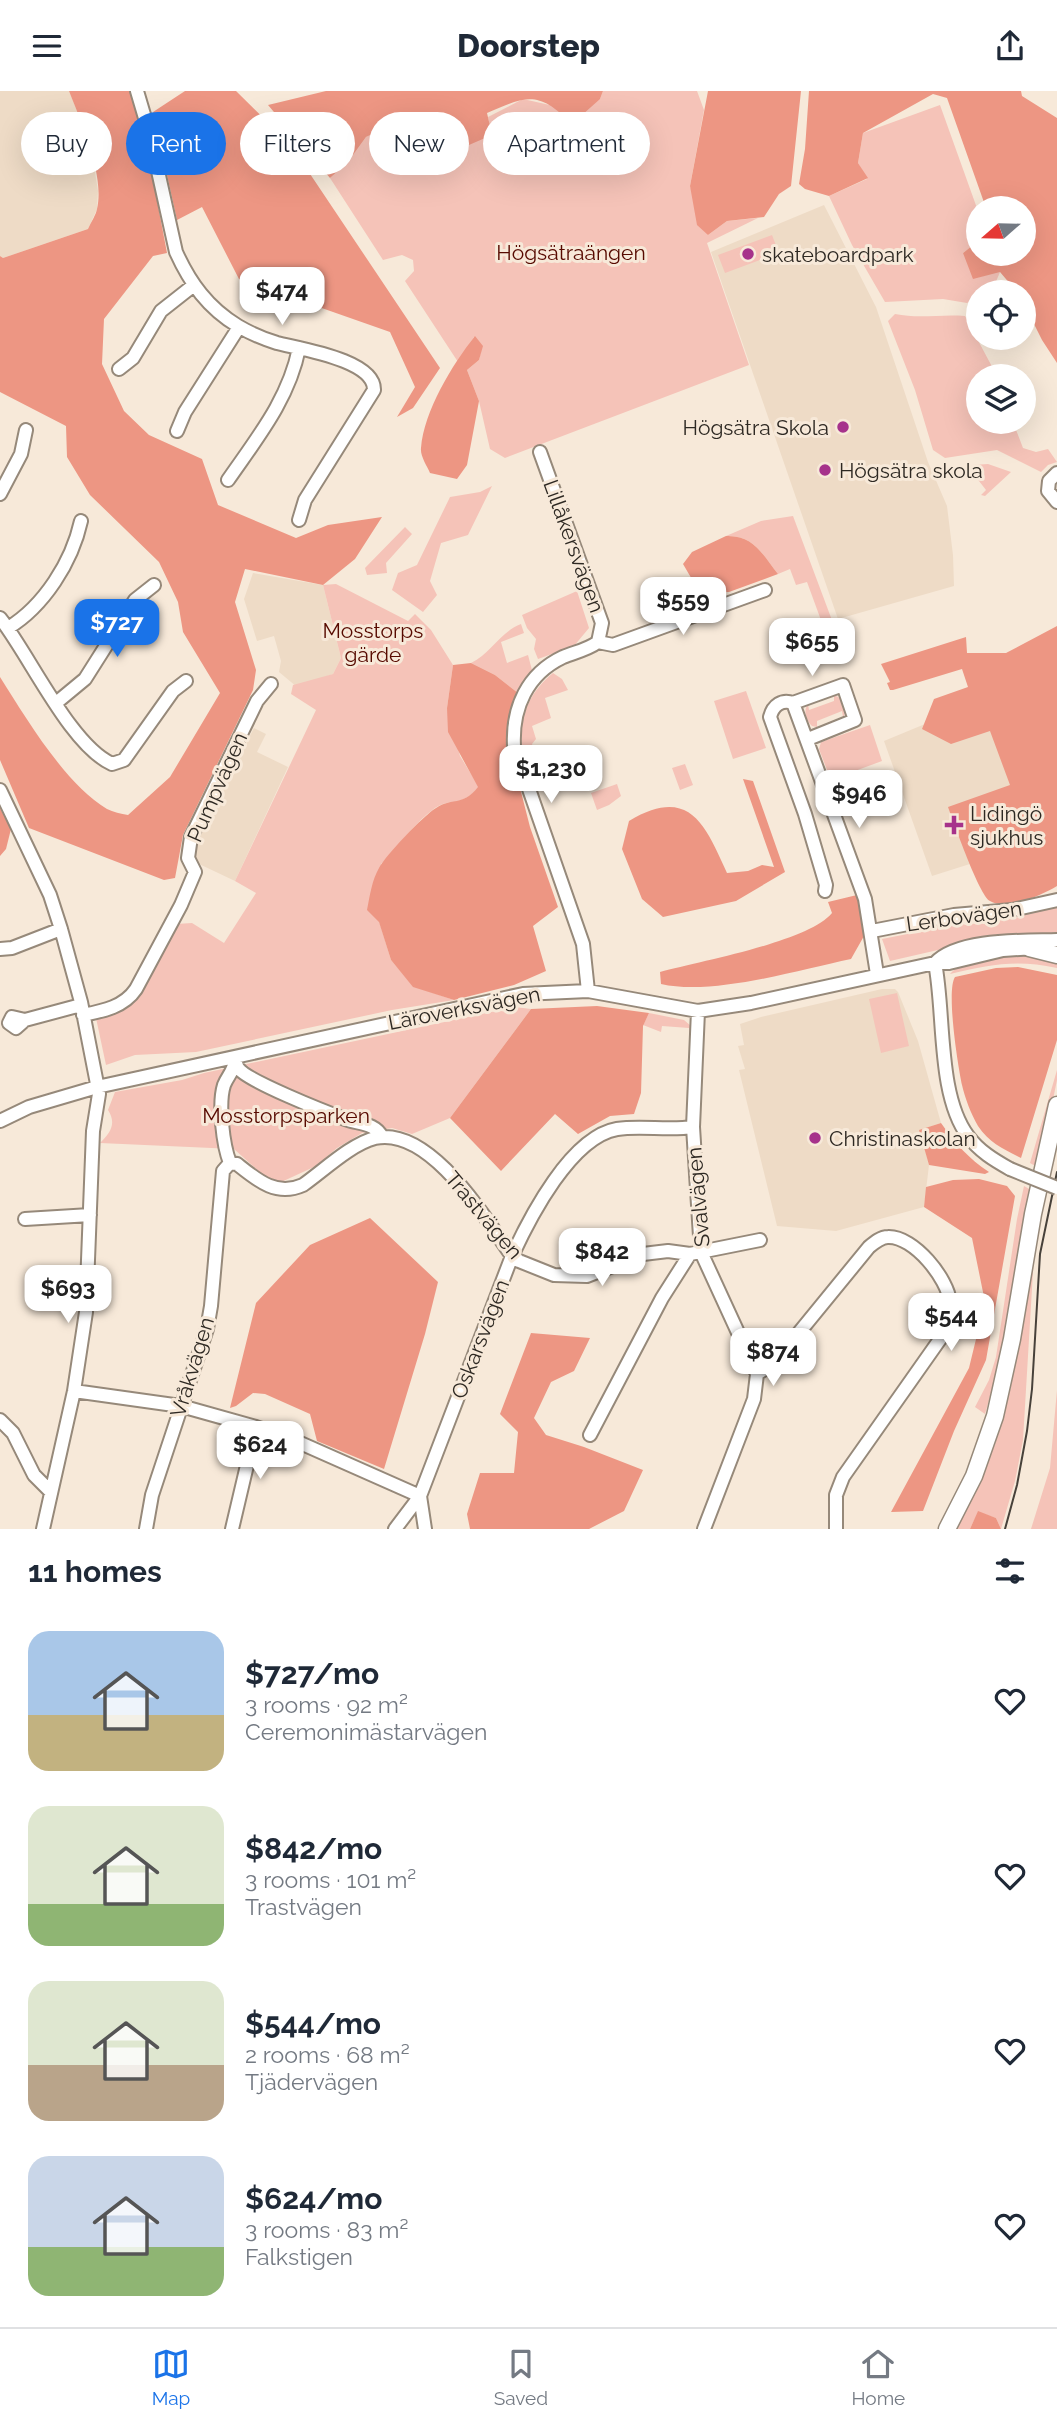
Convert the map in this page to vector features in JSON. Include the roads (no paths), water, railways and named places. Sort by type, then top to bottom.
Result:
[{"type":"main road","points":[[1029,948],[1057,955]]},
{"type":"main road","points":[[947,1529],[974,1476],[995,1416],[1012,1339],[1033,1214],[1057,1105]]},
{"type":"main road","points":[[1048,1150],[1057,1125]]},
{"type":"street","points":[[137,91],[150,135],[173,242],[194,285],[211,306],[239,327],[276,343],[339,359],[370,376],[374,386],[304,500],[299,520]]},
{"type":"street","points":[[119,369],[133,358],[161,311],[194,285]]},
{"type":"street","points":[[177,431],[185,412],[239,327]]},
{"type":"street","points":[[228,480],[286,392],[294,373],[299,348]]},
{"type":"street","points":[[0,494],[21,454],[26,430]]},
{"type":"street","name":"Lillåkersvägen","points":[[540,451],[601,623],[598,642],[588,649],[564,657],[540,673],[521,699],[513,728],[517,759],[583,944],[588,991]]},
{"type":"street","points":[[1057,473],[1049,481],[1048,491],[1057,502]]},
{"type":"street","points":[[81,521],[76,541],[44,596],[30,612],[4,623],[56,702],[90,747],[108,762],[116,764],[124,760],[173,691],[186,681]]},
{"type":"street","points":[[56,702],[85,679],[135,600],[154,585]]},
{"type":"street","name":"Lillåkersvägen","points":[[598,642],[613,645],[765,590]]},
{"type":"street","name":"Pumpvägen","points":[[82,1010],[110,1009],[129,999],[136,989],[181,905],[195,872],[188,858],[191,837],[257,701],[271,684]]},
{"type":"street","points":[[808,739],[855,720],[843,685],[793,703],[780,703],[772,710],[770,717],[804,814],[826,885],[825,891]]},
{"type":"street","points":[[793,703],[865,899],[877,974]]},
{"type":"street","points":[[0,790],[50,895],[82,1010],[99,1094],[94,1121],[86,1312],[74,1391],[43,1529]]},
{"type":"street","name":"Lerbovägen","points":[[872,931],[954,915],[1012,910],[1057,900]]},
{"type":"street","points":[[0,949],[12,948],[61,929]]},
{"type":"street","name":"Läroverksvägen","points":[[935,963],[950,952],[988,944],[1057,940]]},
{"type":"street","name":"Läroverksvägen","points":[[0,1121],[29,1107],[97,1087],[523,993],[588,991],[698,1011],[751,1003],[877,974],[948,963],[1003,950],[1057,948]]},
{"type":"street","points":[[935,963],[949,1086],[956,1114],[974,1144],[988,1156],[1010,1169],[1057,1188]]},
{"type":"street","points":[[25,1020],[82,1010]]},
{"type":"street","name":"Svalvägen","points":[[698,1011],[693,1127],[695,1253],[757,1374]]},
{"type":"street","points":[[234,1058],[234,1067],[223,1086],[223,1138],[230,1163],[237,1164],[272,1188],[294,1189],[303,1185],[360,1144],[382,1137]]},
{"type":"street","name":"Trastvägen","points":[[234,1058],[238,1068],[259,1082],[347,1120],[369,1125],[380,1132],[382,1137],[406,1142],[434,1158],[461,1187],[512,1255],[519,1261],[554,1275],[587,1276],[643,1254],[668,1251],[695,1253],[760,1240]]},
{"type":"street","name":"Oskarsvägen","points":[[395,1529],[420,1496],[512,1255],[542,1198],[592,1139],[614,1130],[674,1130],[693,1127]]},
{"type":"street","name":"Vråkvägen","points":[[146,1529],[152,1495],[207,1329],[223,1171],[230,1163]]},
{"type":"street","points":[[25,1219],[90,1215]]},
{"type":"street","points":[[709,1528],[754,1399],[757,1374],[775,1362],[872,1244],[883,1238],[895,1237],[920,1253],[946,1284],[950,1311],[943,1335],[843,1476],[836,1495],[836,1529]]},
{"type":"street","points":[[590,1435],[662,1298],[695,1253]]},
{"type":"street","points":[[74,1391],[181,1406],[289,1438],[420,1496],[425,1529]]},
{"type":"street","points":[[0,1420],[13,1433],[34,1475],[50,1491]]},
{"type":"street","points":[[232,1529],[256,1427]]},
{"type":"tram line","points":[[1005,1529],[1027,1431],[1040,1254],[1057,1172]]},
{"type":"place","name":"skateboardpark","points":[[748,254]]},
{"type":"place","name":"Högsätra Skola","points":[[843,427]]},
{"type":"place","name":"Högsätra skola","points":[[825,470]]},
{"type":"place","name":"Lidingö sjukhus","points":[[954,825]]},
{"type":"place","name":"Christinaskolan","points":[[815,1138]]},
{"type":"park label","name":"Högsätraängen","points":[[571,252]]},
{"type":"park label","name":"Mosstorps gärde","points":[[373,642]]},
{"type":"park label","name":"Mosstorpsparken","points":[[286,1115]]}]
